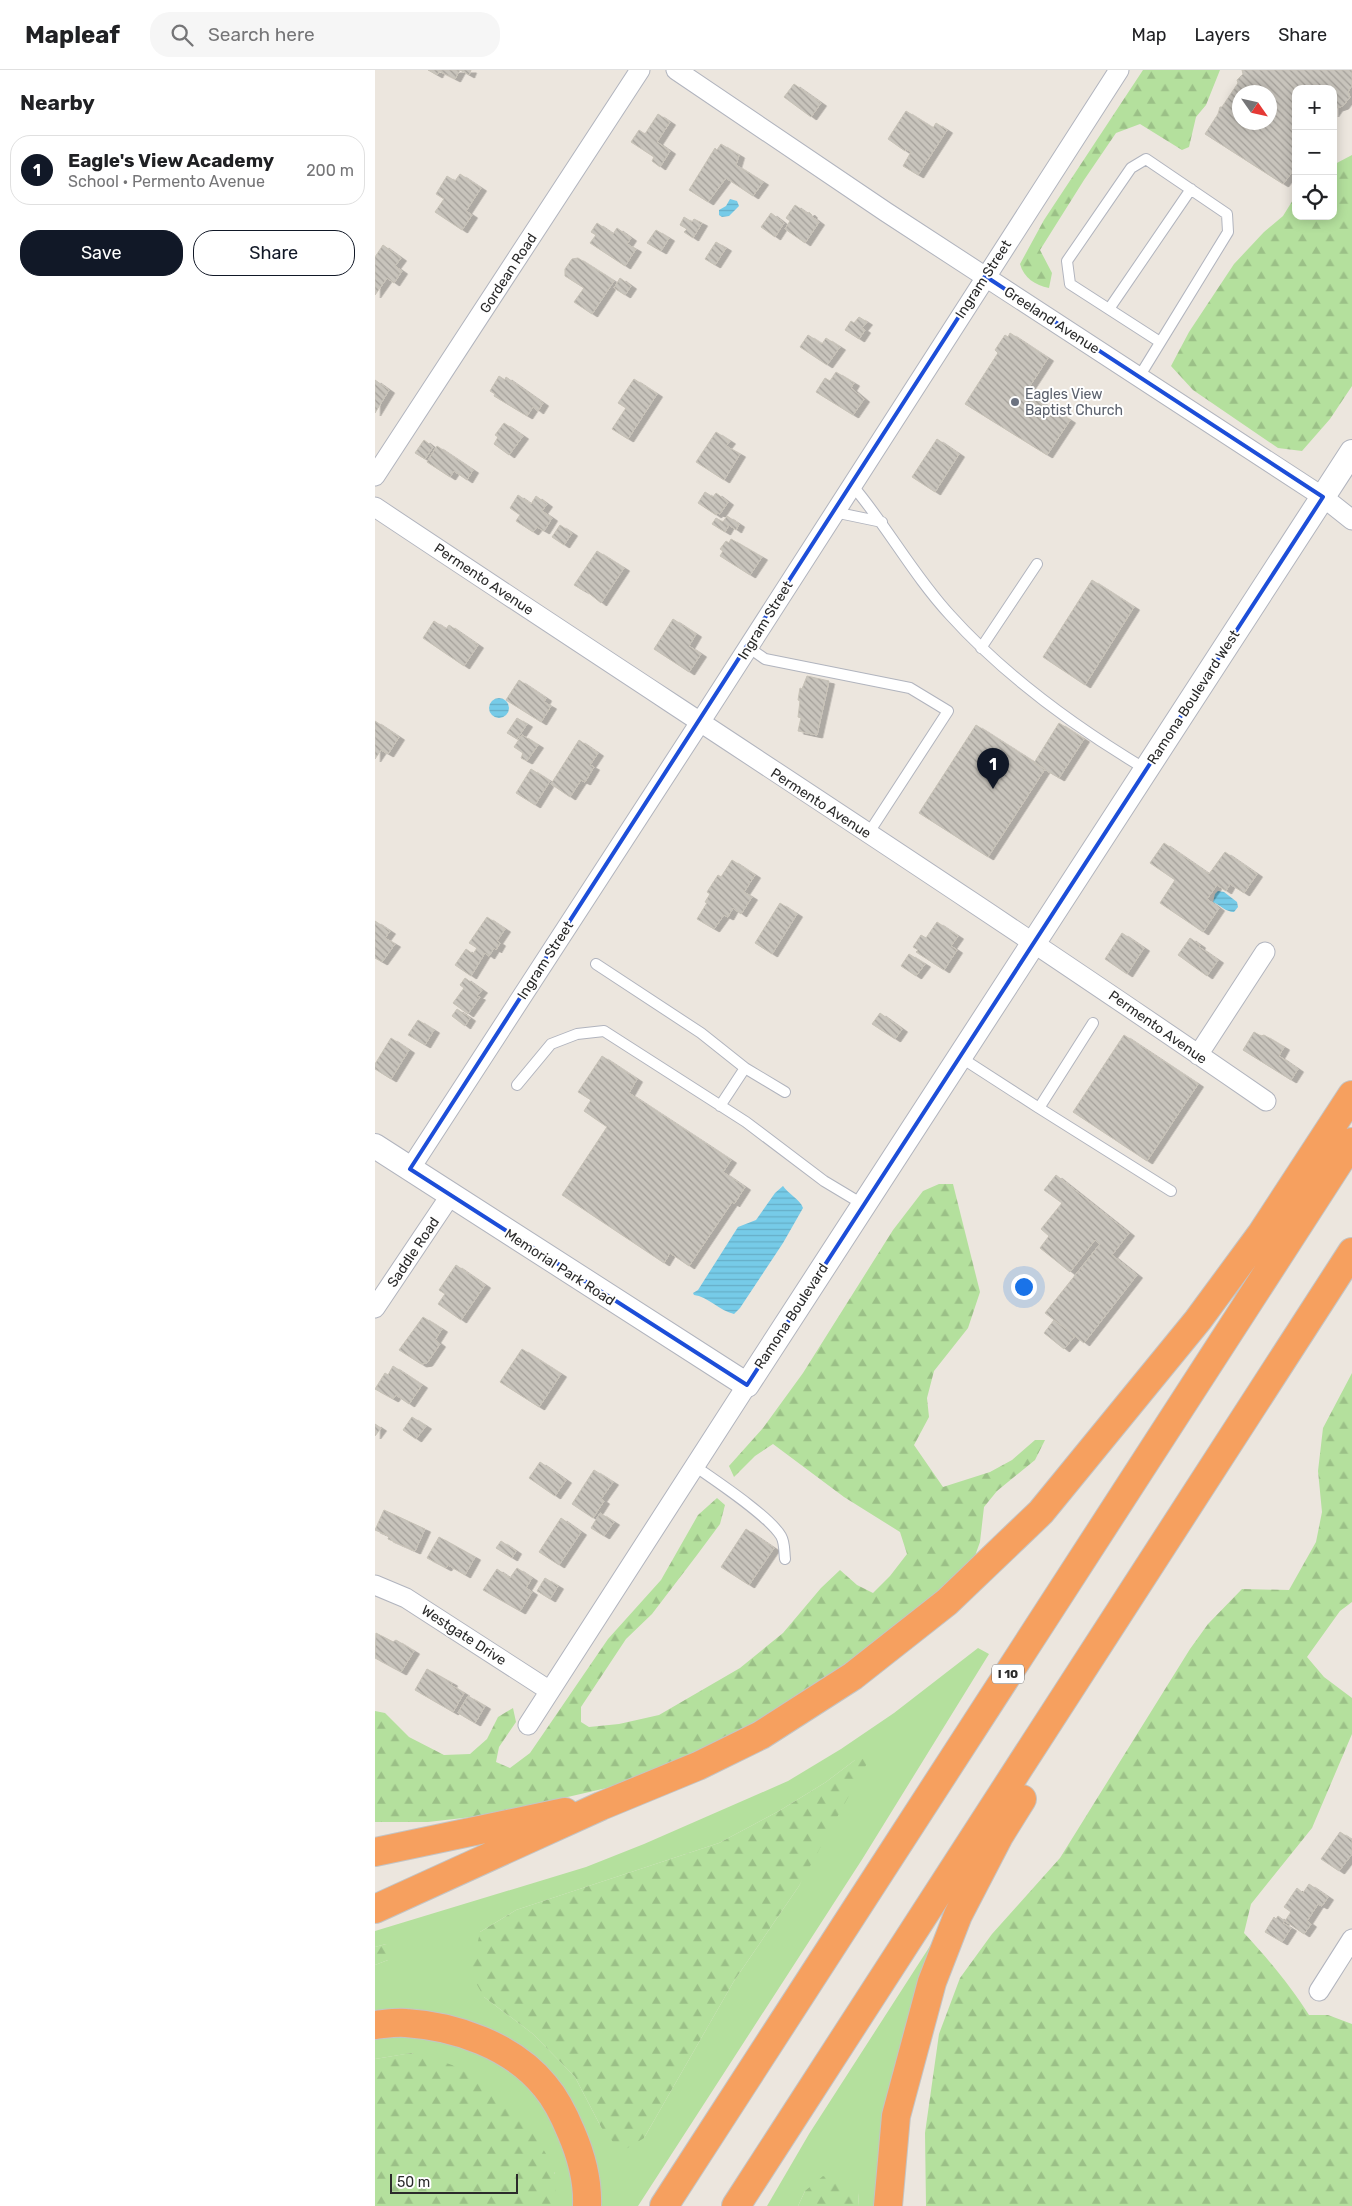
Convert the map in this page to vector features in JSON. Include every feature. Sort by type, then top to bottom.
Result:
[{"type":"highway","points":[[375,1909],[601,1806],[698,1766],[761,1735],[853,1676],[947,1602],[1041,1512],[1198,1320],[1262,1233],[1352,1095]]},
{"type":"highway","name":"I 10","points":[[664,2206],[1352,1142]]},
{"type":"highway","points":[[736,2206],[1352,1252]]},
{"type":"highway","points":[[888,2206],[896,2116],[932,1982],[958,1915],[999,1836],[1072,1717],[1115,1620]]},
{"type":"highway","points":[[375,1852],[489,1829],[539,1816],[601,1806]]},
{"type":"highway","points":[[375,2024],[405,2023],[451,2030],[500,2049],[528,2068],[545,2085],[560,2107],[581,2156],[587,2206]]},
{"type":"street","name":"Gordean Road","points":[[375,476],[640,70]]},
{"type":"street","name":"Greeland Avenue","points":[[676,70],[886,212],[1323,497],[1352,520]]},
{"type":"street","name":"Ingram Street","points":[[409,1169],[699,723],[1119,70]]},
{"type":"street","name":"Ramona Boulevard West","points":[[1035,942],[1352,452]]},
{"type":"street","name":"Permento Avenue","points":[[375,506],[699,723],[1035,942],[1266,1101]]},
{"type":"street","name":"Ramona Boulevard","points":[[528,1725],[1035,942]]},
{"type":"street","points":[[1198,1055],[1265,952]]},
{"type":"street","name":"Memorial Park Road","points":[[375,1146],[450,1196],[747,1385]]},
{"type":"street","name":"Saddle Road","points":[[375,1308],[450,1196]]},
{"type":"street","name":"Westgate Drive","points":[[375,1585],[406,1598],[550,1691]]},
{"type":"street","points":[[1319,1991],[1352,1940]]},
{"type":"lane","points":[[1139,377],[1228,232],[1227,214],[1146,159],[1131,168],[1067,260],[1070,284],[1160,342]]},
{"type":"lane","points":[[1109,310],[1191,189]]},
{"type":"lane","points":[[851,485],[882,522],[912,567],[943,608],[981,648],[1039,698],[1147,770]]},
{"type":"lane","points":[[833,512],[882,522]]},
{"type":"lane","points":[[981,648],[1037,564]]},
{"type":"lane","points":[[747,647],[765,659],[909,688],[948,711],[868,834]]},
{"type":"lane","points":[[596,964],[701,1033],[745,1068],[785,1092]]},
{"type":"lane","points":[[1039,1108],[1093,1023]]},
{"type":"lane","points":[[517,1085],[551,1044],[577,1034],[604,1031],[746,1122],[824,1181],[864,1205]]},
{"type":"lane","points":[[960,1057],[1171,1191]]},
{"type":"lane","points":[[720,1106],[745,1068]]},
{"type":"lane","points":[[696,1467],[772,1526],[781,1536],[785,1559]]},
{"type":"highlighted area","points":[[985,276],[1323,497],[747,1385],[410,1169]]},
{"type":"green space","points":[[1143,70],[1220,70],[1206,105],[1196,117],[1189,147],[1182,150],[1140,124],[1116,133],[1040,250],[1052,273],[1049,288],[1039,285],[1027,277],[1020,264],[1044,220]]},
{"type":"green space","points":[[1352,155],[1352,386],[1330,419],[1302,451],[1278,448],[1193,390],[1171,366],[1189,332],[1234,264],[1264,232],[1283,216],[1292,201],[1292,220],[1337,220],[1337,163]]},
{"type":"green space","points":[[939,1184],[953,1184],[980,1292],[968,1328],[934,1371],[927,1398],[929,1417],[914,1445],[943,1487],[990,1472],[1012,1460],[1035,1440],[1045,1440],[1035,1460],[997,1491],[984,1507],[980,1542],[971,1567],[799,1705],[650,1778],[489,1815],[428,1822],[375,1822],[375,1711],[385,1713],[409,1737],[444,1755],[470,1754],[487,1739],[498,1717],[513,1708],[516,1722],[499,1747],[496,1762],[510,1768],[530,1753],[608,1639],[661,1580],[698,1515],[717,1498],[725,1505],[720,1524],[652,1614],[626,1639],[581,1707],[581,1722],[589,1727],[619,1724],[659,1715],[740,1668],[783,1633],[821,1588],[840,1570],[857,1585],[873,1593],[890,1576],[907,1554],[900,1532],[844,1497],[773,1444],[755,1456],[734,1477],[729,1466],[763,1428],[803,1373],[893,1230],[923,1191]]},
{"type":"green space","points":[[1352,1373],[1352,1602],[1340,1611],[1307,1657],[1324,1677],[1352,1698],[1352,1734],[1312,1828],[1251,1904],[1244,1933],[1278,1972],[1309,2015],[1328,2015],[1352,2024],[1352,2206],[926,2206],[925,2133],[939,2034],[960,1978],[992,1934],[1060,1858],[1190,1649],[1208,1624],[1242,1589],[1289,1590],[1316,1542],[1322,1512],[1318,1471],[1323,1428]]},
{"type":"green space","points":[[978,1648],[989,1654],[863,1858],[638,2206],[595,2206],[537,2071],[375,2020],[375,1965],[388,1960],[386,1944],[375,1947],[375,1931],[586,1867],[644,1844],[788,1781],[841,1749],[894,1713]],"holes":[[[855,1760],[799,1886],[734,1981],[644,2138],[601,2127],[575,2077],[533,2034],[484,1997],[480,1932],[516,1910],[719,1843],[779,1811],[826,1782]]]},
{"type":"green space","points":[[870,1758],[799,1886],[734,1981],[644,2138],[621,2152],[601,2127],[575,2077],[533,2034],[484,1997],[471,1974],[480,1932],[516,1910],[719,1843],[779,1811],[826,1782],[855,1760]]},
{"type":"green space","points":[[941,1929],[882,2206],[858,2206],[859,2193],[805,2191],[798,2206],[767,2206],[809,2134]]},
{"type":"green space","points":[[386,1944],[391,1950],[388,1960],[375,1965],[375,1947]]},
{"type":"green space","points":[[401,2034],[450,2041],[470,2048],[506,2068],[521,2081],[547,2112],[567,2149],[577,2206],[555,2206],[555,2173],[412,2053],[375,2059],[375,2036]]},
{"type":"green space","points":[[411,2053],[447,2063],[467,2073],[498,2096],[526,2124],[547,2155],[554,2171],[556,2184],[555,2206],[375,2206],[375,2059]]},
{"type":"green space","points":[[823,2176],[842,2182],[859,2193],[858,2206],[798,2206],[805,2191]]},
{"type":"water","points":[[730,199],[737,201],[739,206],[729,216],[722,217],[719,215],[719,210],[726,206]]},
{"type":"water","points":[[499,698],[506,701],[509,708],[506,715],[499,718],[492,715],[489,708],[492,701]]},
{"type":"water","points":[[1218,891],[1224,892],[1237,902],[1238,907],[1234,912],[1226,910],[1213,902]]},
{"type":"water","points":[[783,1186],[803,1208],[783,1243],[740,1308],[734,1314],[704,1298],[694,1295],[693,1293],[698,1290],[738,1227],[756,1220],[775,1193]]},
{"type":"building","points":[[428,70],[460,70],[455,79],[439,71],[437,75]]},
{"type":"building","points":[[460,70],[471,70],[469,75]]},
{"type":"building","points":[[1242,70],[1352,70],[1352,85],[1348,92],[1350,97],[1343,106],[1337,108],[1337,85],[1292,85],[1292,172],[1283,184],[1205,134],[1218,114],[1220,107],[1222,107],[1232,92],[1232,130],[1277,130],[1277,85],[1237,85],[1237,80],[1243,74]]},
{"type":"building","points":[[794,84],[821,103],[811,117],[784,97]]},
{"type":"building","points":[[906,111],[933,128],[936,123],[947,130],[918,175],[903,166],[911,152],[906,149],[905,151],[888,139]]},
{"type":"building","points":[[658,114],[670,122],[657,142],[670,151],[660,167],[652,161],[654,157],[631,142],[639,130],[645,134]]},
{"type":"building","points":[[721,144],[739,155],[736,165],[763,182],[753,196],[726,178],[708,202],[689,190],[715,148],[717,150]]},
{"type":"building","points":[[460,174],[481,188],[466,211],[472,215],[462,230],[435,212],[444,199],[436,194],[447,176],[455,181]]},
{"type":"building","points":[[795,205],[808,214],[809,212],[819,222],[805,243],[785,229],[790,221],[786,218]]},
{"type":"building","points":[[771,213],[784,223],[775,237],[761,227]]},
{"type":"building","points":[[684,217],[692,222],[694,219],[702,223],[693,238],[684,232],[687,229],[680,225]]},
{"type":"building","points":[[597,223],[613,234],[617,228],[631,238],[627,244],[636,249],[625,266],[590,243],[596,235],[591,232]]},
{"type":"building","points":[[656,230],[669,238],[661,251],[647,243]]},
{"type":"building","points":[[716,242],[726,248],[715,265],[705,259]]},
{"type":"building","points":[[383,245],[401,258],[395,266],[402,271],[394,283],[387,278],[375,295],[375,257]]},
{"type":"building","points":[[578,258],[614,281],[592,314],[574,302],[584,288],[565,276],[565,269],[572,259]]},
{"type":"building","points":[[620,278],[631,286],[625,295],[614,288]]},
{"type":"building","points":[[859,317],[867,322],[862,328],[865,330],[859,339],[845,330],[851,321],[854,323]]},
{"type":"building","points":[[1010,333],[1048,358],[1026,392],[1070,420],[1047,455],[965,404],[998,353],[995,350],[1005,335],[1008,337]]},
{"type":"building","points":[[808,335],[822,344],[826,338],[840,347],[827,365],[800,347]]},
{"type":"building","points":[[836,372],[854,383],[851,388],[864,399],[853,415],[816,392],[825,378],[830,381]]},
{"type":"building","points":[[499,376],[505,380],[506,377],[543,403],[538,411],[533,407],[527,416],[494,396],[495,394],[490,391]]},
{"type":"building","points":[[634,379],[657,394],[628,439],[612,429],[626,408],[618,403]]},
{"type":"building","points":[[375,380],[389,390],[375,413]]},
{"type":"building","points":[[504,423],[523,436],[509,455],[494,444],[498,437],[495,435]]},
{"type":"building","points":[[716,432],[730,441],[726,446],[740,454],[724,480],[696,462]]},
{"type":"building","points":[[937,439],[959,454],[935,492],[912,477]]},
{"type":"building","points":[[424,440],[433,447],[425,459],[415,453]]},
{"type":"building","points":[[437,446],[473,470],[467,480],[454,471],[450,477],[427,462]]},
{"type":"building","points":[[705,492],[713,497],[716,493],[728,502],[720,514],[717,513],[716,515],[698,503]]},
{"type":"building","points":[[518,495],[531,504],[536,496],[547,504],[542,511],[552,518],[544,531],[537,527],[533,532],[516,521],[520,515],[510,508]]},
{"type":"building","points":[[727,516],[739,524],[736,530],[729,525],[725,532],[712,524],[716,518],[723,522]]},
{"type":"building","points":[[560,525],[572,533],[564,545],[552,537]]},
{"type":"building","points":[[731,539],[762,557],[750,575],[720,556],[723,551],[720,549],[726,541],[729,543]]},
{"type":"building","points":[[597,551],[624,568],[601,603],[585,590],[574,585]]},
{"type":"building","points":[[1092,580],[1134,607],[1085,685],[1043,657]]},
{"type":"building","points":[[673,619],[696,634],[689,646],[701,654],[689,672],[654,649]]},
{"type":"building","points":[[434,621],[446,629],[449,625],[478,645],[464,666],[423,638]]},
{"type":"building","points":[[807,676],[829,681],[817,735],[798,731],[801,718],[798,717],[800,701],[798,700],[800,688],[802,689]]},
{"type":"building","points":[[519,680],[546,698],[544,702],[551,706],[541,722],[506,700]]},
{"type":"building","points":[[517,718],[527,724],[517,739],[507,733]]},
{"type":"building","points":[[375,721],[399,737],[388,754],[381,750],[375,759]]},
{"type":"building","points":[[1059,723],[1084,739],[1059,778],[1034,763]]},
{"type":"building","points":[[976,725],[1045,769],[988,857],[919,813]]},
{"type":"building","points":[[522,735],[538,745],[527,761],[521,758],[523,753],[514,747]]},
{"type":"building","points":[[579,740],[598,753],[590,765],[594,767],[585,782],[581,780],[570,797],[551,784]]},
{"type":"building","points":[[531,769],[550,781],[535,805],[516,793]]},
{"type":"building","points":[[1164,843],[1209,874],[1225,852],[1257,874],[1244,893],[1230,884],[1226,891],[1217,885],[1207,899],[1219,908],[1203,932],[1160,903],[1175,880],[1150,863]]},
{"type":"building","points":[[732,860],[755,875],[744,892],[752,897],[741,914],[733,908],[728,917],[724,915],[714,929],[697,919],[707,903],[705,902],[710,894],[707,892],[718,875],[721,877]]},
{"type":"building","points":[[780,903],[797,914],[772,954],[755,943]]},
{"type":"building","points":[[487,917],[505,929],[497,941],[500,943],[496,950],[494,948],[489,956],[485,953],[471,976],[455,965],[466,949],[473,954],[477,948],[469,943]]},
{"type":"building","points":[[375,921],[390,931],[385,938],[395,944],[382,962],[375,958]]},
{"type":"building","points":[[937,922],[958,936],[951,946],[957,950],[944,970],[916,952],[918,950],[913,947],[921,935],[926,938]]},
{"type":"building","points":[[1122,933],[1144,948],[1127,974],[1105,959]]},
{"type":"building","points":[[1190,938],[1200,945],[1199,947],[1218,960],[1207,976],[1178,955]]},
{"type":"building","points":[[909,954],[925,964],[916,976],[901,966]]},
{"type":"building","points":[[465,978],[482,990],[477,996],[480,997],[468,1014],[453,1003],[464,988],[460,985]]},
{"type":"building","points":[[457,1009],[470,1018],[465,1026],[452,1016]]},
{"type":"building","points":[[880,1013],[902,1029],[895,1039],[872,1024]]},
{"type":"building","points":[[418,1020],[434,1030],[425,1045],[408,1035]]},
{"type":"building","points":[[1254,1032],[1261,1036],[1264,1035],[1284,1047],[1279,1056],[1298,1069],[1291,1080],[1243,1050]]},
{"type":"building","points":[[1124,1035],[1198,1084],[1147,1161],[1073,1112]]},
{"type":"building","points":[[391,1038],[409,1050],[391,1079],[375,1069],[375,1064]]},
{"type":"building","points":[[602,1056],[637,1079],[629,1093],[731,1160],[723,1172],[745,1187],[734,1204],[732,1202],[689,1266],[670,1253],[664,1263],[562,1195],[607,1127],[584,1111],[591,1100],[578,1092]]},
{"type":"building","points":[[1056,1175],[1129,1233],[1112,1255],[1137,1275],[1084,1343],[1045,1313],[1100,1244],[1095,1240],[1070,1272],[1040,1248],[1049,1236],[1041,1229],[1062,1203],[1044,1190]]},
{"type":"building","points":[[456,1265],[485,1285],[461,1320],[438,1304],[445,1294],[439,1290]]},
{"type":"building","points":[[423,1317],[442,1329],[435,1340],[440,1344],[427,1363],[421,1364],[399,1350]]},
{"type":"building","points":[[1054,1320],[1075,1336],[1064,1349],[1044,1333]]},
{"type":"building","points":[[522,1349],[561,1374],[539,1407],[500,1382]]},
{"type":"building","points":[[393,1366],[422,1385],[409,1404],[396,1395],[393,1399],[375,1389],[385,1373],[388,1375]]},
{"type":"building","points":[[412,1417],[426,1426],[416,1439],[403,1430]]},
{"type":"building","points":[[375,1424],[381,1428],[375,1436]]},
{"type":"building","points":[[540,1462],[566,1480],[555,1496],[529,1478]]},
{"type":"building","points":[[594,1470],[613,1482],[601,1499],[604,1501],[593,1518],[572,1504]]},
{"type":"building","points":[[384,1510],[425,1529],[415,1551],[388,1539],[389,1536],[375,1530]]},
{"type":"building","points":[[600,1513],[614,1522],[604,1536],[591,1528]]},
{"type":"building","points":[[561,1518],[581,1532],[559,1565],[539,1552]]},
{"type":"building","points":[[746,1529],[774,1548],[749,1585],[721,1567]]},
{"type":"building","points":[[439,1537],[475,1557],[465,1575],[448,1565],[446,1568],[427,1558]]},
{"type":"building","points":[[501,1541],[516,1551],[512,1558],[496,1548]]},
{"type":"building","points":[[517,1568],[532,1578],[526,1588],[532,1592],[520,1611],[483,1590],[497,1569],[510,1578]]},
{"type":"building","points":[[545,1578],[558,1586],[550,1599],[537,1591]]},
{"type":"building","points":[[376,1633],[393,1642],[396,1640],[414,1651],[401,1672],[375,1658]]},
{"type":"building","points":[[427,1669],[452,1683],[451,1685],[464,1693],[453,1712],[415,1690]]},
{"type":"building","points":[[468,1696],[485,1706],[475,1723],[458,1713]]},
{"type":"building","points":[[1340,1832],[1352,1840],[1352,1854],[1339,1871],[1321,1859]]},
{"type":"building","points":[[1309,1884],[1328,1897],[1322,1906],[1318,1904],[1307,1921],[1311,1924],[1304,1934],[1285,1921],[1291,1912],[1284,1907],[1297,1888],[1303,1893]]},
{"type":"building","points":[[1278,1916],[1285,1921],[1283,1923],[1291,1928],[1282,1942],[1265,1932],[1274,1917],[1276,1919]]},
{"type":"place","name":"Eagles View Baptist Church","points":[[1015,402]]},
{"type":"place","name":"Eagle's View Academy","points":[[993,789]]}]
